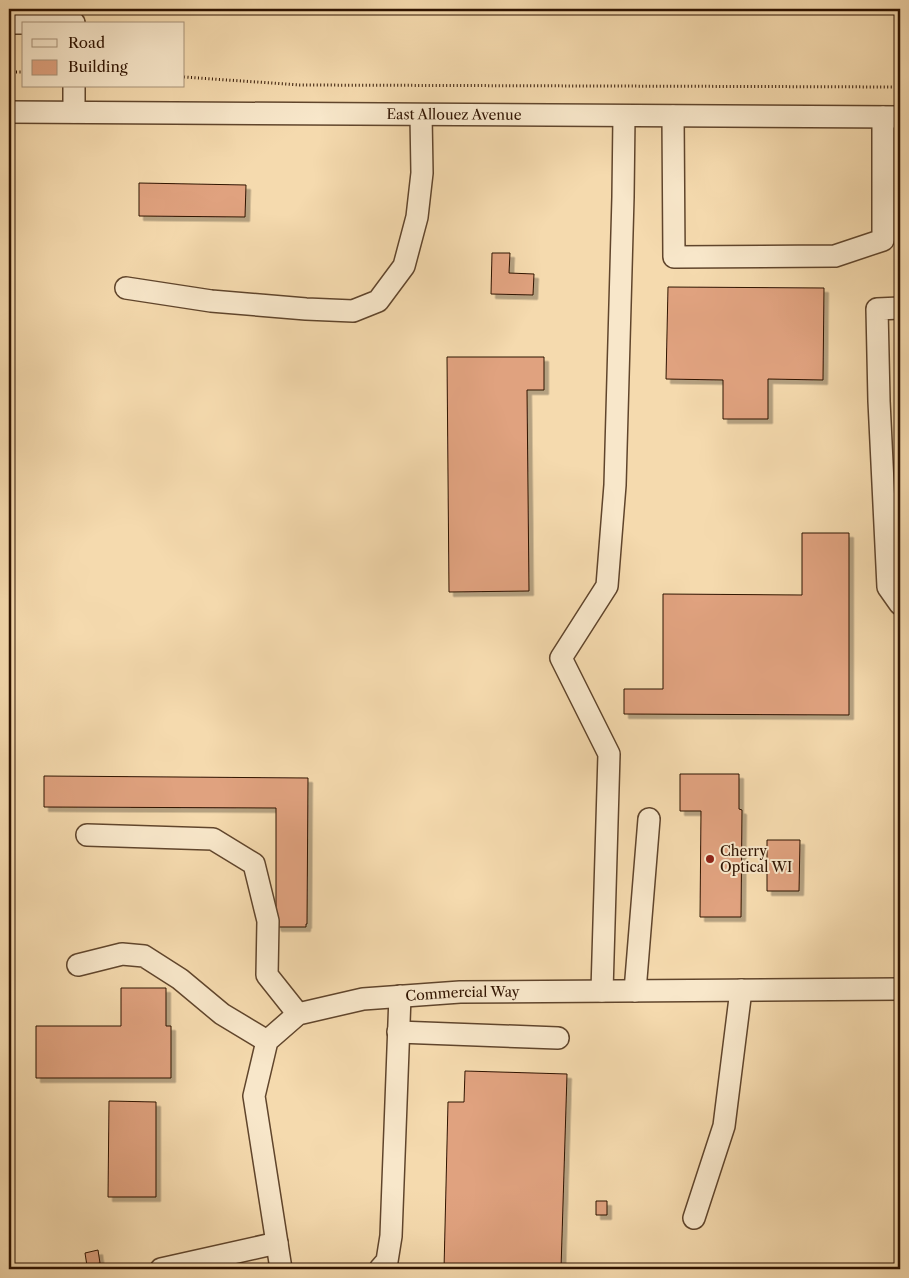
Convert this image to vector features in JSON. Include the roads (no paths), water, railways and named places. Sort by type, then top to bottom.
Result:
[{"type":"street","points":[[74,9],[74,22]]},
{"type":"street","points":[[9,23],[22,23]]},
{"type":"street","points":[[74,88],[74,112]]},
{"type":"street","name":"East Allouez Avenue","points":[[9,112],[891,117]]},
{"type":"street","points":[[126,288],[211,301],[306,309],[352,311],[378,301],[404,266],[418,218],[422,173],[421,114]]},
{"type":"street","points":[[602,991],[609,754],[561,658],[607,586],[615,484],[624,116]]},
{"type":"street","points":[[673,116],[674,257],[835,256],[883,240],[891,117]]},
{"type":"street","points":[[900,308],[877,308],[879,401],[888,586],[900,604]]},
{"type":"street","points":[[635,991],[649,819]]},
{"type":"street","points":[[87,835],[213,839],[254,864],[268,921],[267,975],[298,1014]]},
{"type":"street","points":[[78,965],[122,954],[144,956],[180,979],[222,1014],[267,1041],[254,1096],[281,1269]]},
{"type":"street","name":"Commercial Way","points":[[267,1041],[298,1014],[363,999],[460,992],[900,989]]},
{"type":"street","points":[[694,1218],[724,1126],[741,990]]},
{"type":"street","points":[[380,1269],[386,1261],[390,1236],[400,996]]},
{"type":"street","points":[[398,1032],[558,1038]]},
{"type":"street","points":[[161,1269],[277,1243]]},
{"type":"place","name":"Cherry Optical WI","points":[[710,859]]}]
